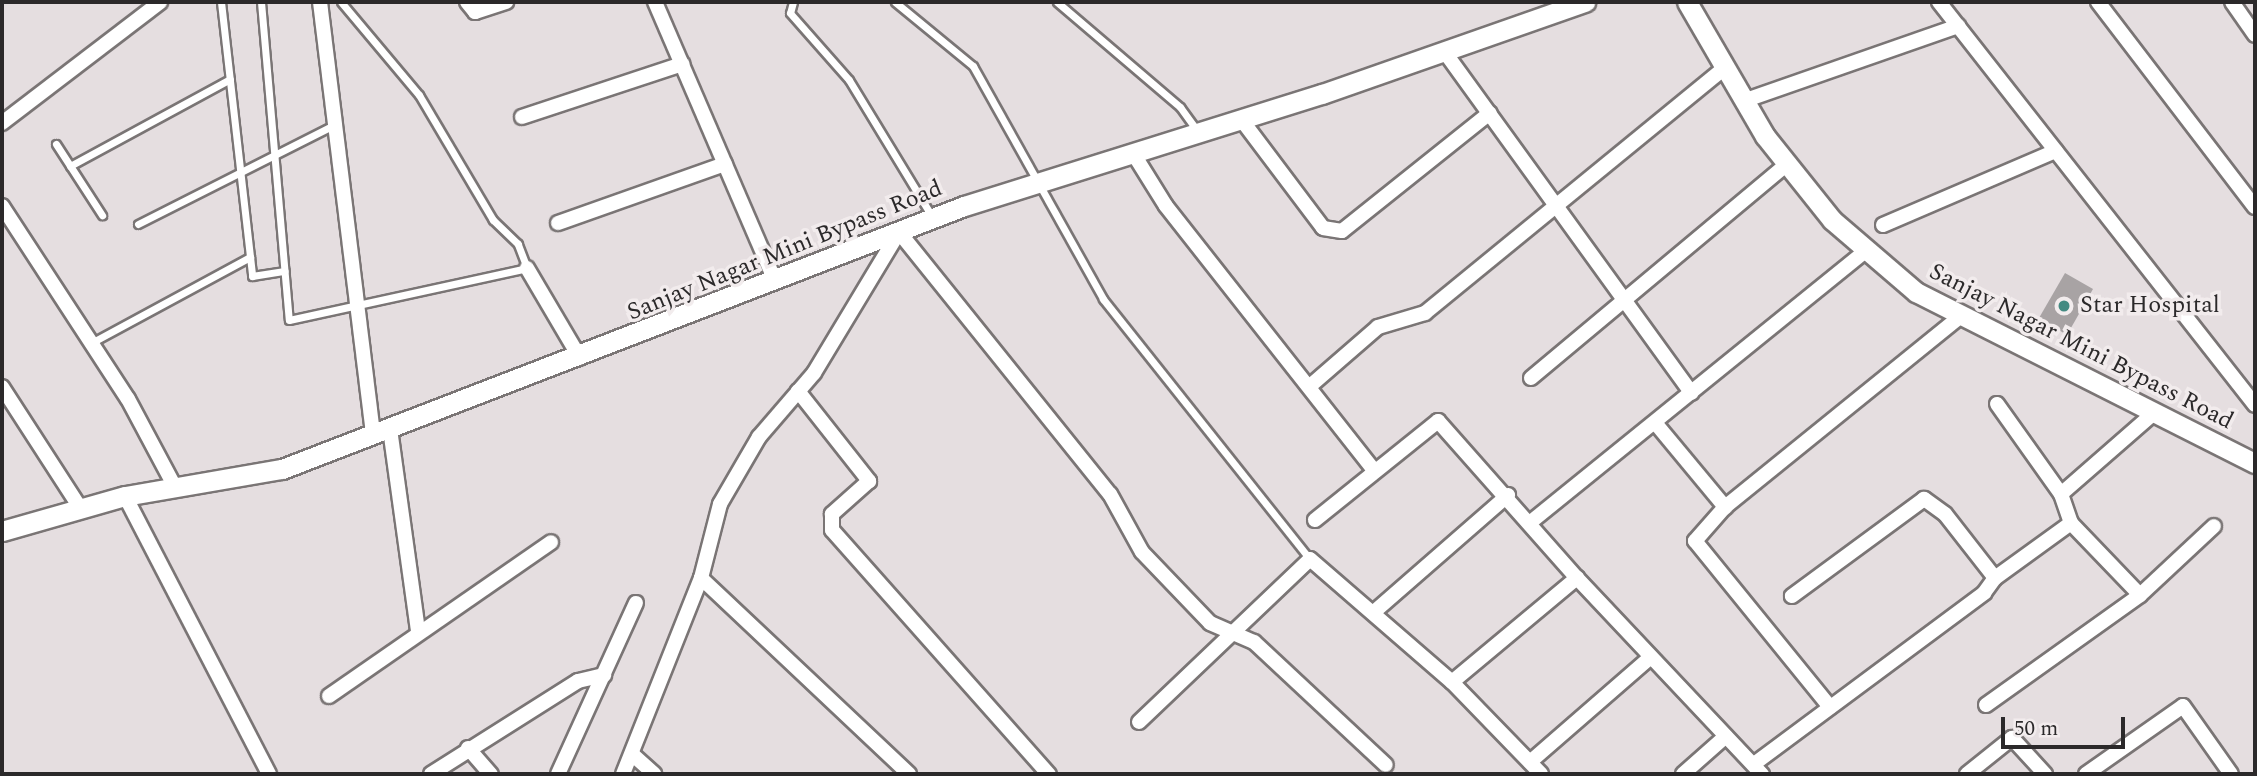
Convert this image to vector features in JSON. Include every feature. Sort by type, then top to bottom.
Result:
[{"type":"street","points":[[2,122],[160,2]]},
{"type":"street","points":[[320,2],[358,305],[418,631]]},
{"type":"street","points":[[467,2],[475,12],[506,2]]},
{"type":"street","points":[[655,2],[775,281]]},
{"type":"street","name":"Sanjay Nagar Mini Bypass Road","points":[[2,531],[125,496],[282,469],[580,358],[934,218],[1241,119],[1584,2]]},
{"type":"street","name":"Sanjay Nagar Mini Bypass Road","points":[[1687,2],[1723,69],[1787,164],[1832,220],[1916,292],[2255,463]]},
{"type":"street","points":[[1939,2],[2255,405]]},
{"type":"street","points":[[2098,2],[2254,204]]},
{"type":"street","points":[[2232,2],[2255,35]]},
{"type":"street","points":[[1743,101],[1958,26]]},
{"type":"street","points":[[1444,51],[1625,297],[1692,393]]},
{"type":"street","points":[[522,117],[682,64]]},
{"type":"street","points":[[1310,386],[1378,327],[1425,313],[1723,69]]},
{"type":"street","points":[[1241,119],[1323,228],[1342,231],[1490,113]]},
{"type":"street","points":[[1883,225],[2056,151]]},
{"type":"street","points":[[1133,153],[1166,206],[1373,469]]},
{"type":"street","points":[[558,223],[725,164]]},
{"type":"street","points":[[1531,378],[1787,164]]},
{"type":"street","points":[[2,205],[92,344],[175,487]]},
{"type":"street","points":[[623,774],[701,578],[720,504],[760,437],[798,391],[900,232],[1110,494],[1142,552],[1210,623],[1254,642],[1386,765]]},
{"type":"street","points":[[1532,521],[1657,425],[1692,393],[1867,250]]},
{"type":"street","points":[[527,268],[580,358]]},
{"type":"street","points":[[1830,707],[1695,541],[1725,507],[1961,316]]},
{"type":"street","points":[[2,387],[81,509]]},
{"type":"street","points":[[798,391],[869,481],[832,514],[832,530],[1049,774]]},
{"type":"street","points":[[1997,404],[2061,494],[2071,523],[2140,595]]},
{"type":"street","points":[[2061,494],[2154,413]]},
{"type":"street","points":[[1315,520],[1373,469],[1438,421],[1532,521],[1577,578],[1758,769],[1830,707],[1995,578],[2071,523]]},
{"type":"street","points":[[1657,425],[1725,507]]},
{"type":"street","points":[[1374,612],[1508,495]]},
{"type":"street","points":[[125,496],[269,774]]},
{"type":"street","points":[[1792,596],[1924,499],[1945,514],[1995,578]]},
{"type":"street","points":[[1986,705],[2140,595],[2214,526]]},
{"type":"street","points":[[329,696],[418,631],[551,542]]},
{"type":"street","points":[[1139,722],[1310,559],[1452,682],[1541,774]]},
{"type":"street","points":[[701,578],[909,774]]},
{"type":"street","points":[[1452,682],[1577,578]]},
{"type":"street","points":[[558,774],[636,603]]},
{"type":"street","points":[[1531,762],[1651,657]]},
{"type":"street","points":[[431,774],[468,748],[578,681],[604,675]]},
{"type":"street","points":[[2086,774],[2183,706],[2231,774]]},
{"type":"street","points":[[1683,774],[1726,736]]},
{"type":"street","points":[[1967,774],[2012,738],[2045,774]]},
{"type":"street","points":[[468,748],[492,774]]},
{"type":"street","points":[[632,754],[653,774]]},
{"type":"lane","points":[[221,2],[252,276],[285,271]]},
{"type":"lane","points":[[261,2],[289,320],[527,268],[518,244],[493,220],[419,95],[341,2]]},
{"type":"lane","points":[[793,2],[790,13],[849,80],[934,218]]},
{"type":"lane","points":[[895,2],[973,66],[1035,184],[1103,299],[1310,559]]},
{"type":"lane","points":[[1057,2],[1180,107],[1199,132]]},
{"type":"lane","points":[[70,166],[230,79]]},
{"type":"lane","points":[[138,224],[276,156],[336,123]]},
{"type":"lane","points":[[56,144],[102,215]]},
{"type":"lane","points":[[92,344],[250,257]]},
{"type":"building","points":[[2065,273],[2093,289],[2067,335],[2039,318]]},
{"type":"place","name":"Star Hospital","points":[[2064,306]]}]
